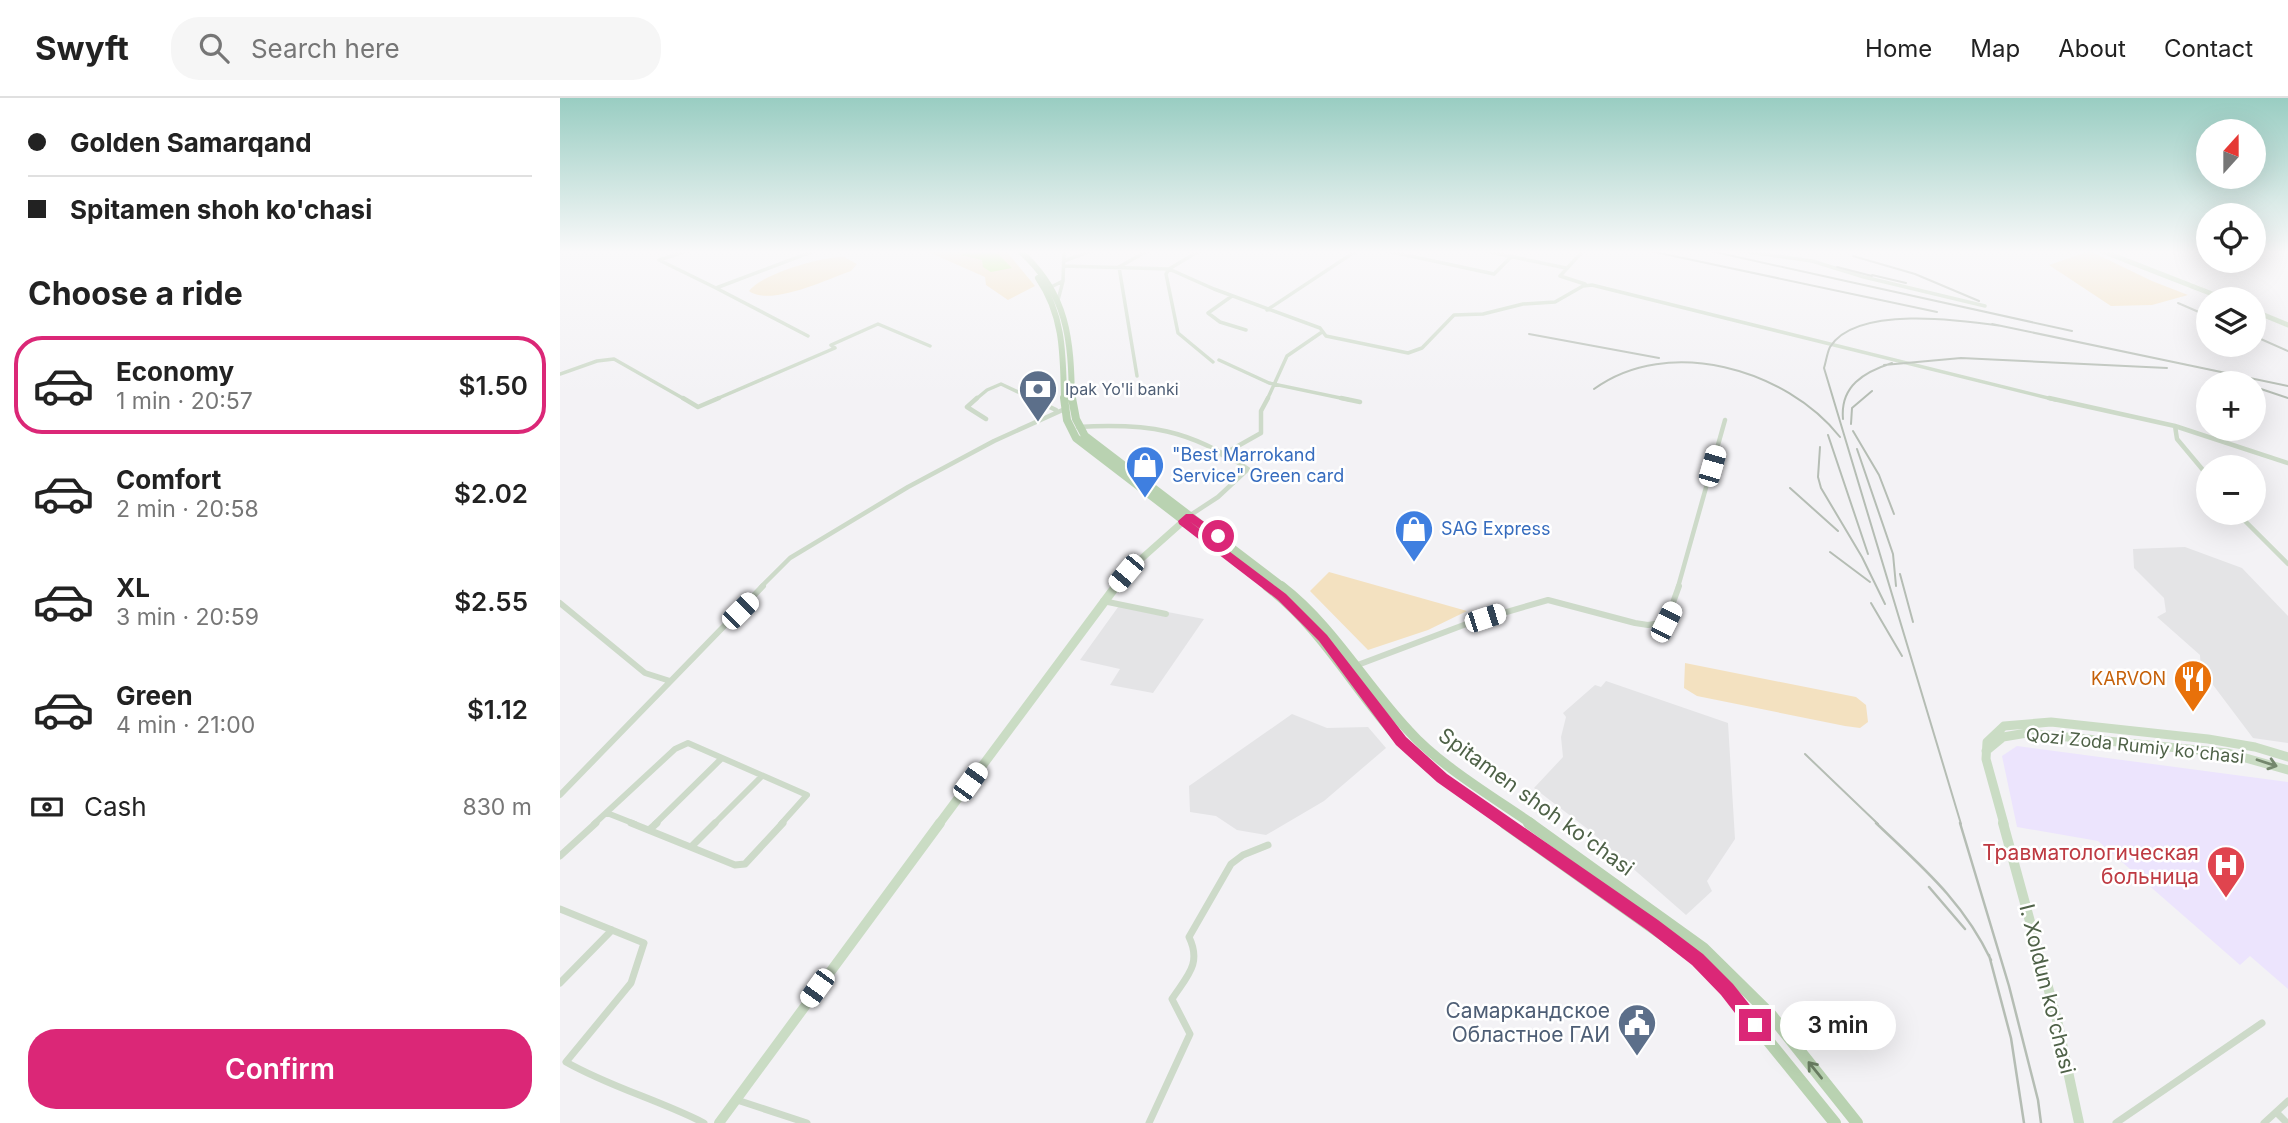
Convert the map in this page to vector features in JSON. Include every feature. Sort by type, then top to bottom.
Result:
[{"type":"main road","points":[[1052,299],[1062,337],[1060,409],[1068,426],[1084,445],[1186,519]]},
{"type":"main road","points":[[1058,300],[1068,336],[1072,416],[1078,427],[1099,449],[1186,519]]},
{"type":"main road","name":"Spitamen shoh ko'chasi","points":[[1186,519],[1293,595],[1320,621],[1409,732],[1440,758],[1703,948],[1771,1015],[1857,1123]]},
{"type":"main road","name":"Spitamen shoh ko'chasi","points":[[1186,519],[1282,597],[1323,638],[1401,741],[1442,778],[1653,925],[1697,959],[1727,990],[1835,1123]]},
{"type":"street","points":[[737,299],[808,336]]},
{"type":"street","points":[[1124,299],[1136,376]]},
{"type":"street","points":[[1169,299],[1178,333],[1216,361],[1233,370],[1277,383],[1360,402]]},
{"type":"street","points":[[1228,299],[1208,313],[1220,322],[1246,330]]},
{"type":"street","points":[[1239,299],[1320,328],[1326,336],[1408,353],[1422,348],[1454,315],[1483,314],[1523,304],[1555,302],[1561,299]]},
{"type":"street","points":[[1267,310],[1285,299]]},
{"type":"street","points":[[1644,299],[2085,407],[2175,426],[2288,463]]},
{"type":"street","points":[[1955,299],[1985,306]]},
{"type":"street","points":[[2266,316],[2288,325]]},
{"type":"street","points":[[560,374],[597,361],[614,359],[698,407],[835,348],[831,345],[878,324],[930,346]]},
{"type":"street","points":[[1222,455],[1261,433],[1261,411],[1277,383],[1287,356],[1322,332]]},
{"type":"street","points":[[986,419],[967,407],[986,390],[1001,384],[1060,409]]},
{"type":"street","points":[[560,795],[790,558],[908,487],[1060,409],[1073,406]]},
{"type":"street","points":[[1355,666],[1469,623],[1548,600],[1635,623],[1648,625],[1666,622],[1673,607],[1725,420]]},
{"type":"street","points":[[719,1123],[1104,601],[1132,567],[1186,519],[1218,497],[1248,471],[1201,441],[1175,431],[1115,426],[1078,427]]},
{"type":"street","points":[[2175,426],[2178,439],[2196,461]]},
{"type":"street","points":[[2250,525],[2288,564]]},
{"type":"street","points":[[1104,601],[1166,614]]},
{"type":"street","points":[[560,603],[645,673],[670,681]]},
{"type":"street","name":"Qozi Zoda Rumiy ko'chasi","points":[[1986,751],[1992,735],[2011,725],[2051,722],[2208,739],[2255,747],[2288,757]]},
{"type":"street","name":"Qozi Zoda Rumiy ko'chasi","points":[[1986,751],[2003,737],[2027,733],[2228,752],[2288,770]]},
{"type":"street","points":[[560,856],[681,745],[688,743],[807,795],[745,864],[735,864],[607,813]]},
{"type":"street","name":"I. Xoldun ko'chasi","points":[[1986,751],[1986,760],[2057,1020],[2079,1123]]},
{"type":"street","points":[[649,830],[721,758]]},
{"type":"street","points":[[691,847],[761,777]]},
{"type":"street","points":[[1149,1123],[1190,1034],[1172,999],[1192,967],[1196,952],[1189,937],[1231,864],[1243,855],[1268,845]]},
{"type":"street","points":[[560,920],[564,911],[644,943],[631,983],[563,1065],[672,1107],[704,1123]]},
{"type":"street","points":[[560,983],[612,930]]},
{"type":"street","points":[[2116,1123],[2262,1023]]},
{"type":"street","points":[[737,1100],[807,1123]]},
{"type":"street","points":[[2264,1123],[2288,1101]]},
{"type":"street","points":[[2276,1112],[2287,1123]]},
{"type":"shaded area","points":[[2100,299],[2174,299],[2152,305],[2111,306]]},
{"type":"shaded area","points":[[2185,547],[2242,568],[2288,616],[2288,743],[2253,738],[2201,669],[2200,655],[2157,617],[2166,612],[2164,598],[2134,568],[2133,549]]},
{"type":"shaded area","points":[[1329,572],[1467,611],[1428,630],[1368,650],[1310,591]]},
{"type":"shaded area","points":[[1121,603],[1204,619],[1153,693],[1110,685],[1120,669],[1080,660]]},
{"type":"shaded area","points":[[1685,663],[1856,697],[1866,705],[1868,722],[1860,728],[1845,726],[1697,696],[1684,688]]},
{"type":"shaded area","points":[[1606,681],[1728,723],[1735,839],[1707,881],[1712,891],[1686,915],[1589,830],[1534,788],[1563,757],[1561,737],[1566,717],[1563,713],[1595,685],[1601,687]]},
{"type":"shaded area","points":[[1292,714],[1327,728],[1368,727],[1386,748],[1324,801],[1266,835],[1237,830],[1216,816],[1190,812],[1189,786]]},
{"type":"shaded area","name":"Травматологическая больница","points":[[2017,746],[2288,782],[2288,989],[2250,956],[2240,965],[2098,841],[2017,827],[2002,756]]},
{"type":"railway","points":[[1875,299],[1937,312]]},
{"type":"railway","points":[[1926,299],[2072,331]]},
{"type":"railway","points":[[1974,299],[1979,301]]},
{"type":"railway","points":[[2178,303],[2196,311]]},
{"type":"railway","points":[[1961,824],[1824,368],[1830,347],[1843,334],[1862,325],[1910,318],[2001,326]]},
{"type":"railway","points":[[1992,324],[2001,326]]},
{"type":"railway","points":[[2001,326],[2288,386]]},
{"type":"railway","points":[[1529,334],[1659,358]]},
{"type":"railway","points":[[2266,341],[2288,351]]},
{"type":"railway","points":[[1888,365],[1961,358],[2167,368]]},
{"type":"railway","points":[[1594,389],[1624,373],[1656,364],[1690,363],[1724,367],[1758,378],[1789,393],[1817,413],[1840,437]]},
{"type":"railway","points":[[1888,365],[1892,363]]},
{"type":"railway","points":[[1843,419],[1845,398],[1850,389],[1863,376],[1888,365]]},
{"type":"railway","points":[[1851,424],[1852,408],[1872,391]]},
{"type":"railway","points":[[2266,391],[2288,398]]},
{"type":"railway","points":[[1853,431],[1879,475],[1894,514]]},
{"type":"railway","points":[[1828,435],[1868,554]]},
{"type":"railway","points":[[1820,447],[1818,477],[1821,488],[1862,557],[1885,604]]},
{"type":"railway","points":[[1857,449],[1893,554],[1896,586]]},
{"type":"railway","points":[[1790,488],[1838,531]]},
{"type":"railway","points":[[1830,552],[1870,582]]},
{"type":"railway","points":[[1900,574],[1913,622]]},
{"type":"railway","points":[[1871,603],[1902,656]]},
{"type":"railway","points":[[1805,754],[1878,824]]},
{"type":"railway","points":[[1876,823],[1954,902],[1990,957]]},
{"type":"railway","points":[[1960,823],[2009,986],[2038,1100],[2041,1123]]},
{"type":"railway","points":[[1929,887],[1965,929]]},
{"type":"railway","points":[[1990,957],[2011,1038],[2024,1123]]},
{"type":"place","name":"Ipak Yo'li banki","points":[[1038,423]]},
{"type":"place","name":"\"Best Marrokand Service\" Green card","points":[[1145,499]]},
{"type":"place","name":"SAG Express","points":[[1414,563]]},
{"type":"place","name":"KARVON","points":[[2193,713]]},
{"type":"place","name":"Травматологическая больница","points":[[2226,899]]},
{"type":"place","name":"Самаркандское Областное ГАИ","points":[[1637,1057]]},
{"type":"route","points":[[1218,536],[1189,516],[1183,521],[1282,597],[1323,638],[1374,709],[1401,741],[1442,778],[1653,925],[1697,959],[1755,1025]]}]
